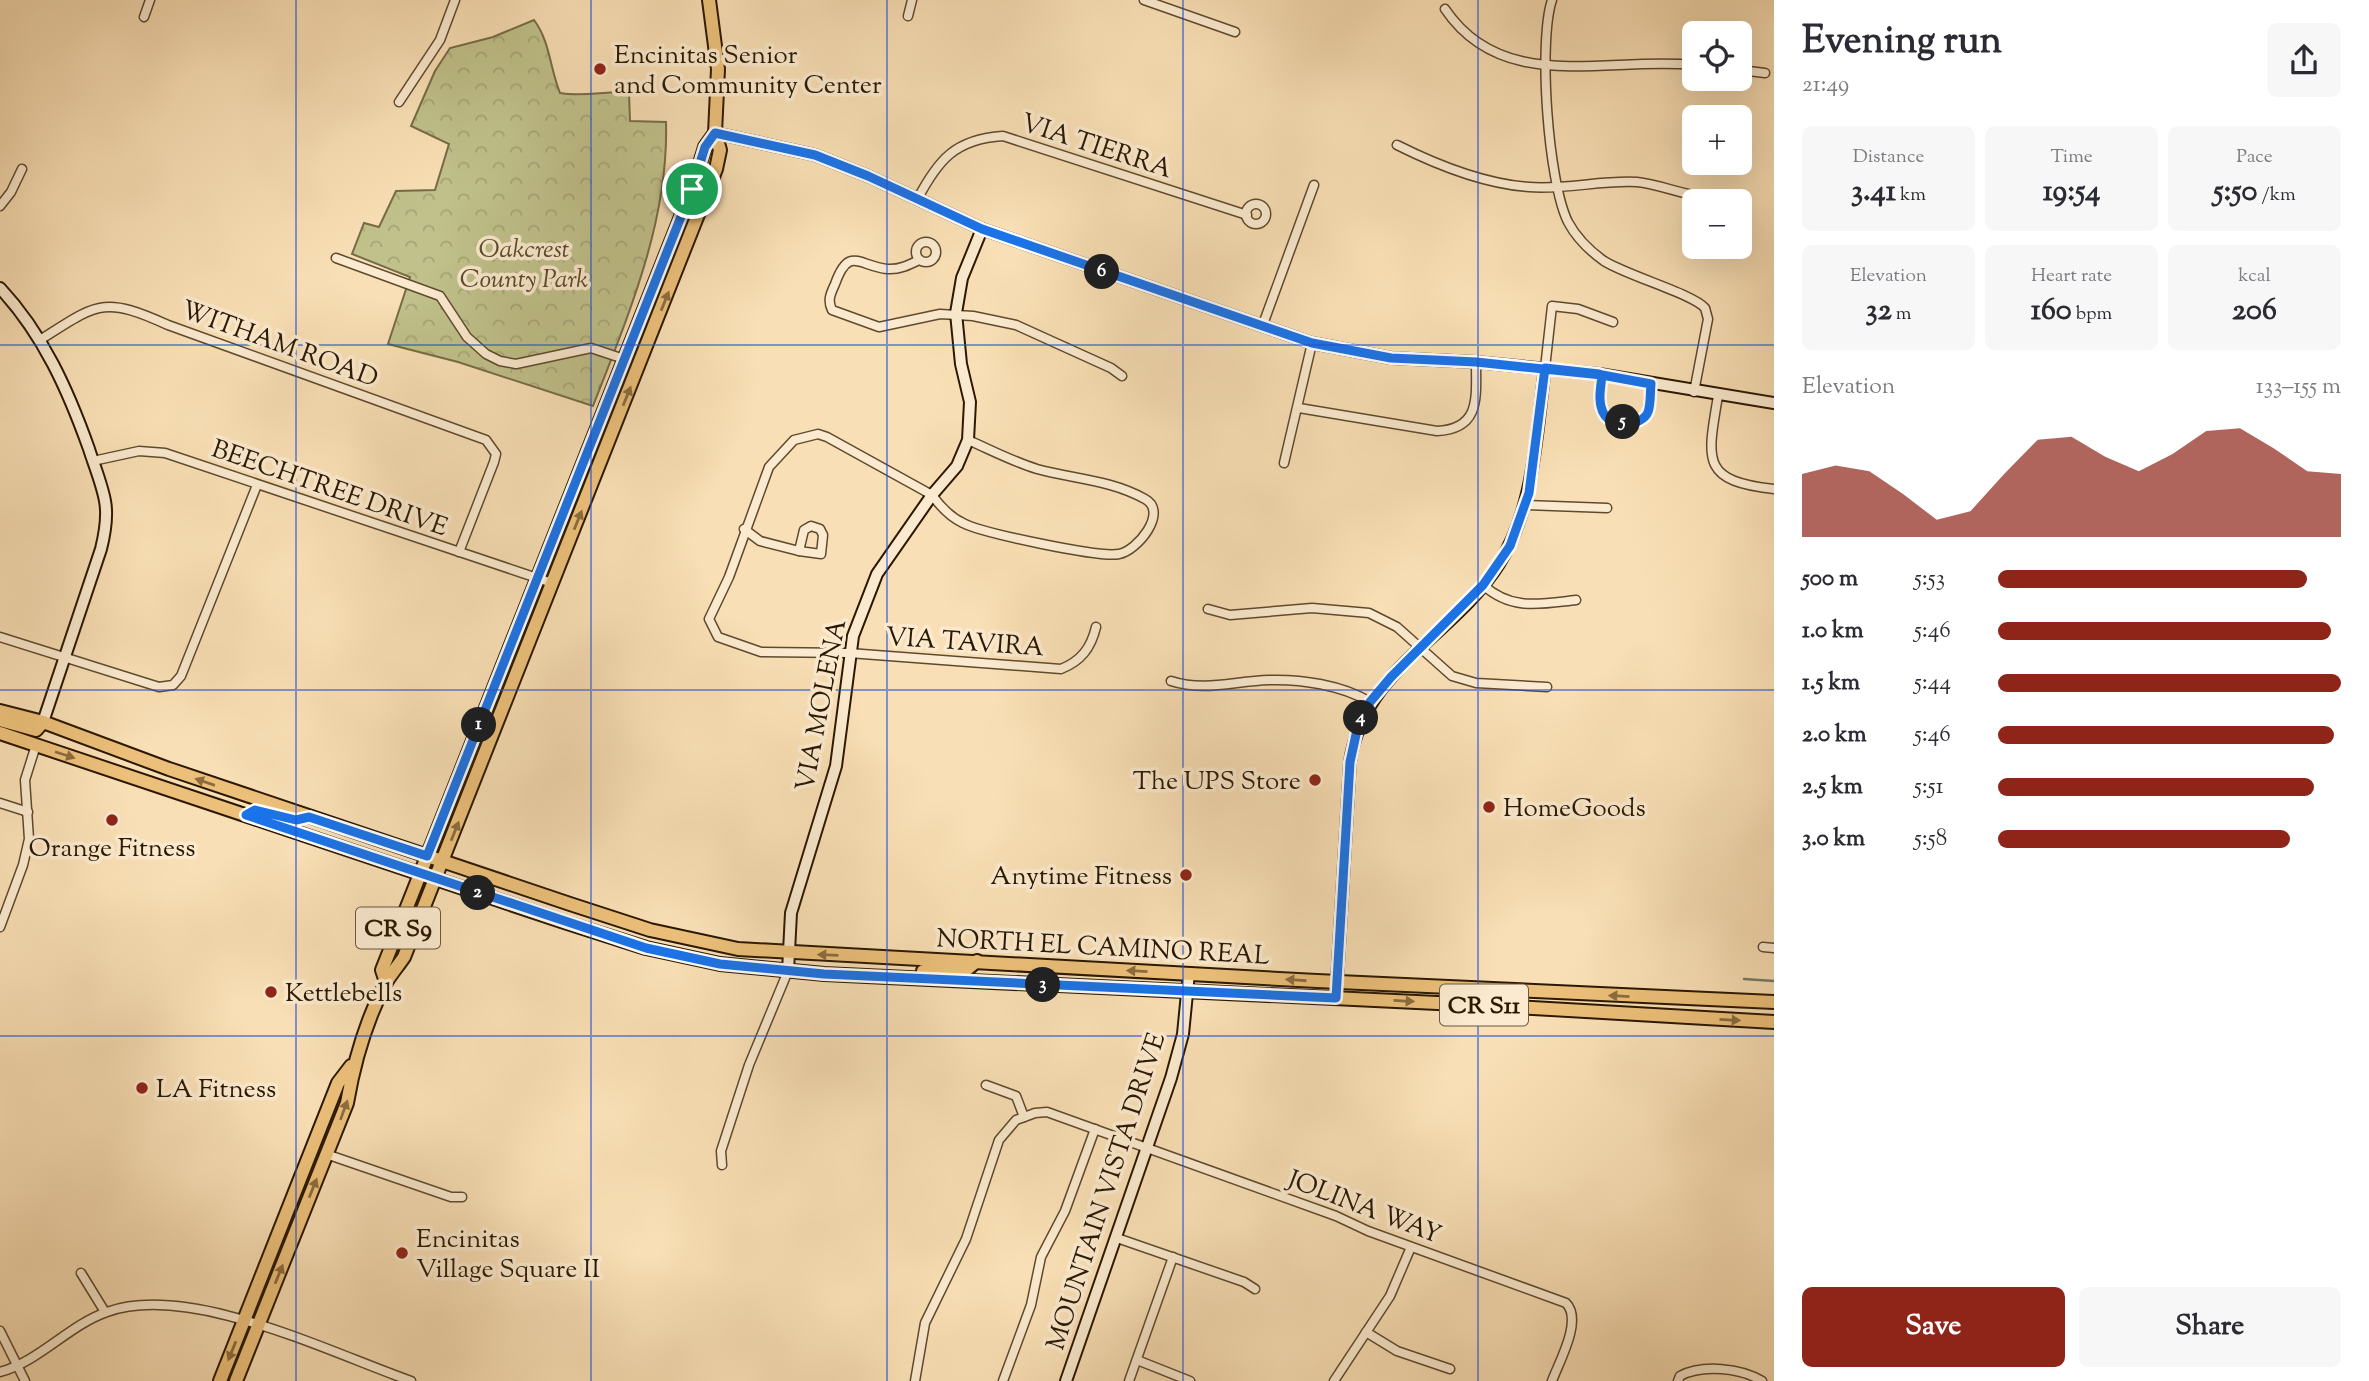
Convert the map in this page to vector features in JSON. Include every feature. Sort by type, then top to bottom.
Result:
[{"type":"main road","name":"CR S9","points":[[236,1381],[347,1103],[354,1063],[386,982],[404,957],[716,169],[720,150],[715,133],[718,68],[709,0]]},
{"type":"main road","name":"CR S9","points":[[386,982],[382,970],[692,189],[705,147],[715,133]]},
{"type":"main road","points":[[502,712],[502,691],[516,656],[510,649]]},
{"type":"main road","points":[[0,711],[43,722],[427,856]]},
{"type":"main road","points":[[0,720],[36,730],[43,722]]},
{"type":"main road","points":[[0,733],[420,874]]},
{"type":"main road","points":[[246,815],[255,810],[296,820],[309,817]]},
{"type":"main road","name":"CR S11","points":[[427,856],[442,861]]},
{"type":"main road","name":"NORTH EL CAMINO REAL","points":[[442,861],[650,930],[751,950],[1337,982],[1774,1002]]},
{"type":"main road","name":"CR S11","points":[[420,874],[435,879]]},
{"type":"main road","name":"NORTH EL CAMINO REAL","points":[[435,879],[598,933],[720,964],[788,971],[1459,1004],[1774,1023]]},
{"type":"main road","points":[[598,933],[606,925],[643,934],[650,930]]},
{"type":"main road","points":[[669,952],[683,943],[736,953],[751,950]]},
{"type":"main road","points":[[899,977],[913,971],[965,971],[976,961]]},
{"type":"main road","points":[[1459,1004],[1474,996],[1514,996],[1522,990]]},
{"type":"main road","points":[[220,1381],[338,1083],[354,1063]]},
{"type":"street","points":[[144,17],[149,0]]},
{"type":"street","points":[[399,102],[440,40],[454,0]]},
{"type":"street","points":[[908,16],[912,0]]},
{"type":"street","points":[[1144,0],[1235,32]]},
{"type":"street","points":[[1552,0],[1548,134],[1556,187],[1568,221],[1581,240],[1601,259],[1625,274],[1705,308],[1708,319],[1695,392]]},
{"type":"street","points":[[1445,9],[1458,28],[1493,54],[1518,63],[1548,66],[1682,65]]},
{"type":"street","points":[[1752,71],[1765,73]]},
{"type":"street","points":[[715,133],[815,155],[868,176],[982,229],[1312,343],[1391,358],[1476,362],[1602,375],[1774,403]]},
{"type":"street","name":"VIA TIERRA","points":[[917,200],[931,174],[954,150],[979,138],[1003,136],[1247,215]]},
{"type":"street","points":[[1397,145],[1460,172],[1528,188],[1609,181],[1640,183],[1682,193]]},
{"type":"street","points":[[0,206],[11,192],[22,169]]},
{"type":"street","points":[[1262,327],[1314,185]]},
{"type":"street","name":"VIA MOLENA","points":[[788,971],[790,913],[836,766],[849,653],[877,574],[932,495],[957,466],[968,440],[970,402],[961,364],[956,313],[962,278],[982,229]]},
{"type":"street","points":[[337,258],[440,296],[467,337],[486,354],[500,361],[516,364],[591,348],[640,365]]},
{"type":"street","points":[[919,260],[903,267],[886,269],[856,259],[848,262],[840,269],[830,297],[832,310],[878,327],[956,313],[1016,324],[1111,368],[1122,376]]},
{"type":"street","points":[[0,288],[40,340],[57,369],[93,461],[105,500],[107,525],[43,722]]},
{"type":"street","name":"WITHAM ROAD","points":[[40,340],[90,308],[107,306],[139,312],[168,325],[486,440],[496,454],[458,552]]},
{"type":"street","points":[[1336,998],[1350,762],[1357,730],[1370,702],[1419,648],[1483,585],[1510,546],[1526,505],[1552,306],[1578,309],[1613,322]]},
{"type":"street","points":[[1284,463],[1299,408],[1312,343]]},
{"type":"street","points":[[1299,408],[1437,431],[1452,431],[1470,417],[1474,409],[1476,362]]},
{"type":"street","points":[[1602,375],[1599,400],[1603,413],[1617,421],[1641,421],[1647,414],[1651,384]]},
{"type":"street","points":[[1718,396],[1711,454],[1718,473],[1739,485],[1774,489]]},
{"type":"street","name":"VIA TAVIRA","points":[[968,440],[1037,469],[1097,480],[1148,500],[1154,509],[1151,523],[1135,547],[1115,555],[992,534],[961,523],[932,495],[818,434],[794,440],[769,467],[744,529],[729,578],[709,619],[718,637],[761,652],[849,653],[1061,669],[1075,664],[1083,655],[1092,641],[1096,627]]},
{"type":"street","name":"BEECHTREE DRIVE","points":[[93,461],[139,451],[165,453],[552,583]]},
{"type":"street","points":[[0,638],[159,687],[173,685],[181,676],[257,485]]},
{"type":"street","points":[[1526,505],[1606,508]]},
{"type":"street","points":[[744,529],[760,541],[799,551]]},
{"type":"street","points":[[1483,585],[1495,596],[1517,605],[1576,600]]},
{"type":"street","points":[[1208,609],[1230,615],[1312,608],[1369,613],[1398,627],[1440,669],[1463,681],[1547,687]]},
{"type":"street","points":[[1171,681],[1193,688],[1268,680],[1306,682],[1359,695],[1370,702]]},
{"type":"street","points":[[0,927],[23,865],[29,839],[25,780],[36,745]]},
{"type":"street","points":[[0,803],[28,812]]},
{"type":"street","points":[[1763,947],[1774,947]]},
{"type":"street","points":[[722,1165],[721,1151],[746,1073],[788,971]]},
{"type":"street","name":"MOUNTAIN VISTA DRIVE","points":[[1066,1381],[1148,1149],[1183,1034],[1189,973]]},
{"type":"street","points":[[915,1381],[925,1323],[966,1239],[999,1140],[1006,1129],[1024,1117],[1016,1096],[986,1085]]},
{"type":"street","name":"JOLINA WAY","points":[[1024,1117],[1047,1112],[1336,1216],[1410,1247],[1566,1303],[1570,1307],[1573,1321],[1552,1381]]},
{"type":"street","points":[[1003,1381],[1031,1305],[1041,1257],[1065,1212],[1095,1129]]},
{"type":"street","points":[[326,1154],[451,1197],[462,1197]]},
{"type":"street","points":[[1117,1238],[1244,1282],[1255,1289]]},
{"type":"street","points":[[1334,1381],[1390,1296],[1410,1247]]},
{"type":"street","points":[[1129,1381],[1173,1257]]},
{"type":"street","points":[[81,1273],[105,1312]]},
{"type":"street","points":[[0,1372],[18,1365],[105,1312],[126,1306],[150,1305],[217,1311],[394,1378],[411,1381]]},
{"type":"street","points":[[0,1331],[25,1381]]},
{"type":"street","points":[[1366,1332],[1397,1351],[1450,1369]]},
{"type":"street","points":[[1137,1360],[1190,1381]]},
{"type":"street","points":[[1678,1381],[1680,1376],[1690,1370],[1735,1370],[1762,1381]]},
{"type":"green space","name":"Oakcrest County Park","points":[[534,20],[547,46],[560,93],[629,92],[630,121],[666,122],[661,195],[653,232],[620,338],[593,406],[458,362],[388,344],[410,277],[352,254],[364,223],[379,227],[396,191],[435,190],[449,144],[411,126],[435,71],[450,48],[493,37]]},
{"type":"waterway","points":[[1744,979],[1774,981]]},
{"type":"place","name":"Encinitas Senior and Community Center","points":[[600,69]]},
{"type":"place","name":"The UPS Store","points":[[1315,780]]},
{"type":"place","name":"HomeGoods","points":[[1489,807]]},
{"type":"place","name":"Orange Fitness","points":[[112,820]]},
{"type":"place","name":"Anytime Fitness","points":[[1186,875]]},
{"type":"place","name":"Kettlebells","points":[[271,992]]},
{"type":"place","name":"LA Fitness","points":[[142,1088]]},
{"type":"place","name":"Encinitas Village Square II","points":[[402,1253]]},
{"type":"route","points":[[692,189],[427,856],[309,817],[296,820],[264,810],[255,810],[246,815],[646,948],[720,964],[824,974],[1336,998],[1350,762],[1362,717],[1370,702],[1391,677],[1483,585],[1510,546],[1529,493],[1545,368],[1599,374],[1651,384],[1647,414],[1641,421],[1631,423],[1607,418],[1603,413],[1599,400],[1602,375],[1545,368],[1476,362],[1391,358],[1312,343],[982,229],[868,176],[815,155],[775,144],[715,133],[705,147],[692,189]]}]
